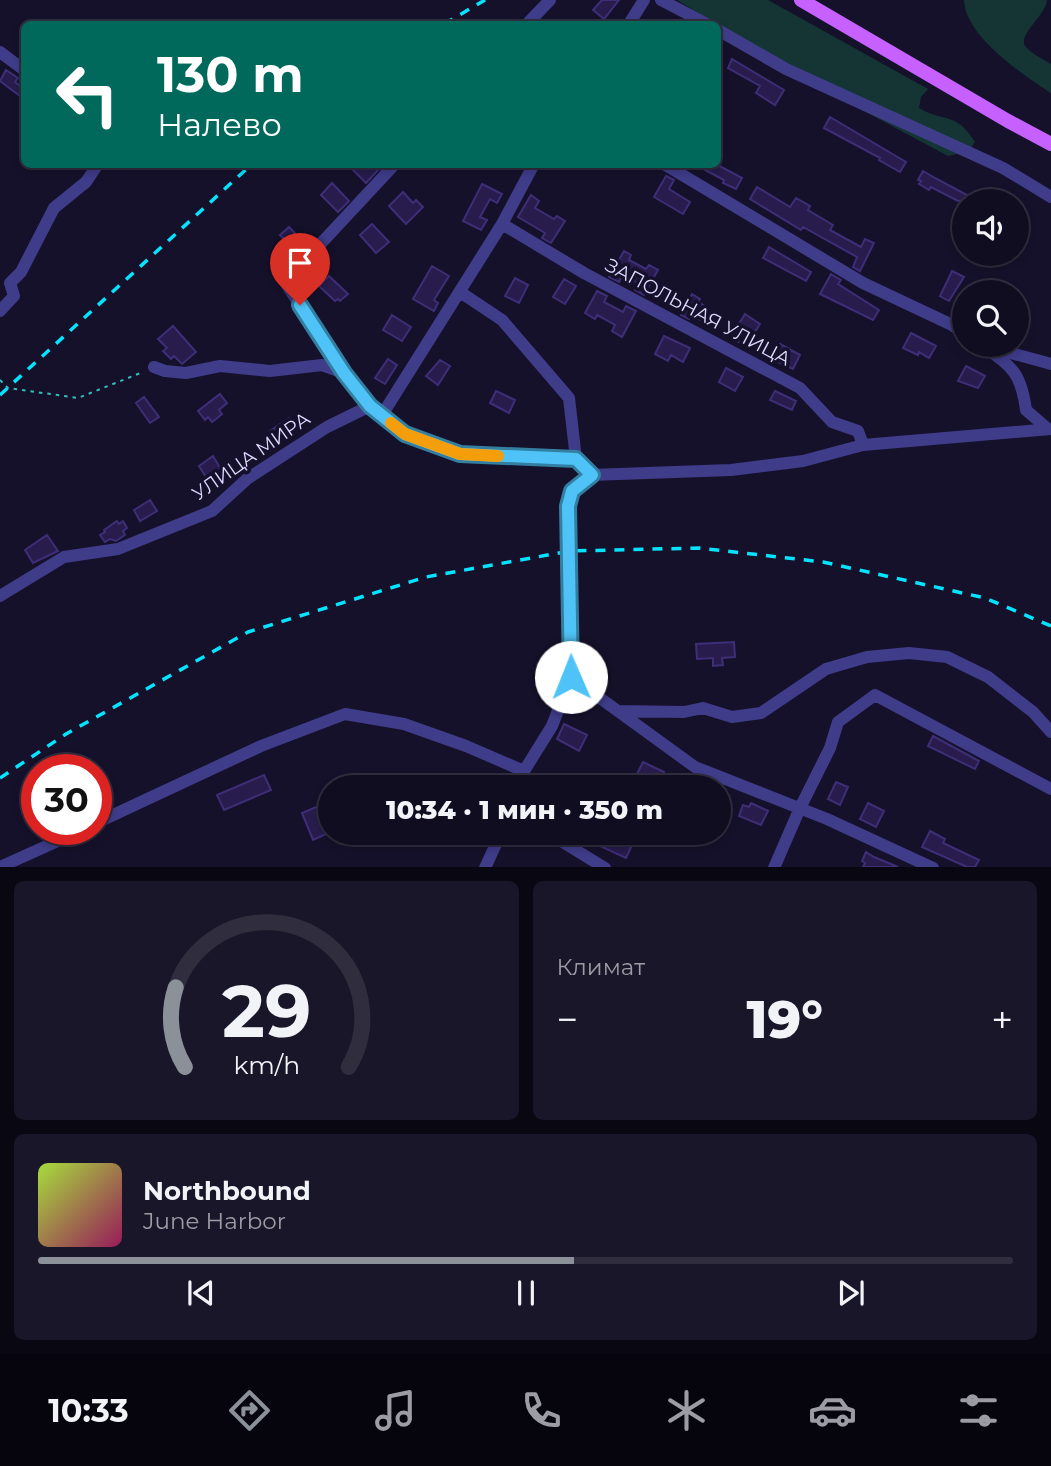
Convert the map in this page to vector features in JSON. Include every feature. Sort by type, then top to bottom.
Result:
[{"type":"main road","points":[[801,0],[1051,144]]},
{"type":"street","points":[[530,21],[550,0]]},
{"type":"street","points":[[631,21],[644,0]]},
{"type":"street","points":[[661,0],[701,21]]},
{"type":"street","points":[[721,32],[786,69],[1003,168],[1051,197]]},
{"type":"street","points":[[0,52],[21,68]]},
{"type":"street","points":[[0,311],[14,296],[5,279],[21,272],[54,208],[86,182],[96,168]]},
{"type":"street","points":[[391,168],[285,282],[344,373],[370,406],[405,434],[460,454],[576,459]]},
{"type":"street","points":[[382,415],[502,224],[532,168]]},
{"type":"street","points":[[671,168],[863,283],[952,325]]},
{"type":"street","name":"ЗАПОЛЬНАЯ УЛИЦА","points":[[502,224],[584,274],[800,388],[832,422],[858,431],[863,445]]},
{"type":"street","points":[[460,292],[502,320],[569,398],[576,459],[592,475]]},
{"type":"street","points":[[998,357],[1007,364],[1023,385],[1026,410],[1049,429]]},
{"type":"street","points":[[1026,357],[1051,364]]},
{"type":"street","points":[[154,367],[186,373],[220,366],[270,371],[322,365],[344,373]]},
{"type":"street","name":"УЛИЦА МИРА","points":[[0,596],[64,557],[118,550],[212,511],[247,480],[327,427],[370,406]]},
{"type":"street","points":[[523,775],[552,726],[571,677],[568,506],[572,491],[592,475],[732,470],[803,461],[863,445],[1049,429]]},
{"type":"street","points":[[618,711],[684,712],[702,708],[732,717],[761,713],[826,669],[881,656],[909,653],[947,657],[988,677],[1033,712],[1051,732]]},
{"type":"street","points":[[571,677],[695,767],[800,808],[933,867]]},
{"type":"street","points":[[774,867],[830,748],[838,722],[875,695],[1051,789]]},
{"type":"street","points":[[112,816],[261,747],[345,714],[404,724],[466,746],[524,771]]},
{"type":"street","points":[[4,867],[50,845]]},
{"type":"street","points":[[485,867],[495,845]]},
{"type":"street","points":[[568,845],[605,867]]},
{"type":"path","points":[[0,380],[8,388],[78,398],[154,367]]},
{"type":"green space","points":[[677,0],[768,0],[928,89],[921,97],[919,108],[956,122],[975,142],[969,151],[948,156],[834,95],[721,27],[721,21],[712,21]]},
{"type":"green space","points":[[964,0],[1047,0],[1042,13],[1027,32],[1024,43],[1032,53],[1051,64],[1051,93],[1011,65],[985,41],[967,14]]},
{"type":"building","points":[[602,0],[619,0],[604,19],[593,10]]},
{"type":"building","points":[[732,59],[784,90],[775,105],[756,93],[760,86],[728,68]]},
{"type":"building","points":[[6,70],[18,78],[15,82],[21,87],[21,97],[0,81]]},
{"type":"building","points":[[830,117],[906,162],[900,172],[824,128]]},
{"type":"building","points":[[721,167],[742,178],[736,189],[723,183],[724,180],[702,168]]},
{"type":"building","points":[[351,168],[378,170],[366,183]]},
{"type":"building","points":[[923,171],[956,189],[952,189],[952,198],[931,187],[929,190],[919,184],[921,181],[918,180]]},
{"type":"building","points":[[666,176],[674,180],[669,189],[690,202],[683,214],[654,197]]},
{"type":"building","points":[[332,183],[349,201],[338,212],[321,195]]},
{"type":"building","points":[[482,184],[502,194],[497,203],[490,199],[480,217],[487,220],[481,230],[463,221]]},
{"type":"building","points":[[757,187],[790,207],[796,198],[810,206],[808,210],[833,225],[830,230],[861,247],[865,239],[874,243],[860,271],[853,267],[857,257],[803,227],[801,230],[750,199]]},
{"type":"building","points":[[403,192],[413,203],[416,200],[423,207],[406,224],[389,206]]},
{"type":"building","points":[[531,195],[539,201],[535,208],[554,219],[557,216],[565,221],[551,243],[542,238],[545,233],[518,217]]},
{"type":"building","points":[[372,224],[389,242],[376,253],[360,235]]},
{"type":"building","points":[[289,227],[306,245],[298,254],[280,235]]},
{"type":"building","points":[[769,247],[811,272],[806,281],[763,258]]},
{"type":"building","points":[[624,251],[631,255],[629,260],[646,269],[649,265],[658,270],[644,295],[635,290],[638,283],[623,275],[619,282],[609,277]]},
{"type":"building","points":[[432,266],[449,276],[434,300],[438,303],[434,311],[413,299]]},
{"type":"building","points":[[952,271],[964,277],[962,280],[952,280],[952,296],[949,301],[940,296]]},
{"type":"building","points":[[831,274],[841,280],[838,284],[879,310],[873,320],[820,294]]},
{"type":"building","points":[[329,276],[348,294],[340,301],[335,301],[319,286]]},
{"type":"building","points":[[515,278],[528,285],[519,303],[505,296]]},
{"type":"building","points":[[564,279],[576,286],[565,304],[553,297]]},
{"type":"building","points":[[597,291],[607,296],[604,302],[623,312],[626,306],[636,311],[622,337],[612,331],[615,325],[597,315],[595,319],[585,313]]},
{"type":"building","points":[[692,294],[700,299],[698,302],[707,307],[700,320],[691,315],[689,319],[681,315]]},
{"type":"building","points":[[745,314],[760,324],[746,346],[735,340],[741,330],[737,327]]},
{"type":"building","points":[[392,315],[411,327],[402,341],[383,330]]},
{"type":"building","points":[[173,326],[196,352],[182,364],[163,351],[167,348],[158,339]]},
{"type":"building","points":[[911,333],[936,346],[929,358],[903,348]]},
{"type":"building","points":[[664,336],[690,348],[683,362],[671,355],[668,361],[655,354]]},
{"type":"building","points":[[780,344],[800,355],[793,369],[770,358]]},
{"type":"building","points":[[388,359],[397,365],[385,384],[375,378]]},
{"type":"building","points":[[440,360],[450,366],[438,385],[426,376]]},
{"type":"building","points":[[966,366],[985,376],[978,388],[958,381]]},
{"type":"building","points":[[726,368],[743,377],[735,391],[719,382]]},
{"type":"building","points":[[496,391],[515,400],[509,413],[490,403]]},
{"type":"building","points":[[775,391],[796,401],[792,410],[770,400]]},
{"type":"building","points":[[220,394],[227,403],[219,410],[222,414],[212,422],[208,417],[205,420],[198,411]]},
{"type":"building","points":[[144,397],[159,417],[150,423],[136,403]]},
{"type":"building","points":[[289,418],[297,429],[278,442],[270,431]]},
{"type":"building","points":[[213,456],[222,471],[208,480],[199,466]]},
{"type":"building","points":[[150,500],[157,511],[140,521],[134,510]]},
{"type":"building","points":[[117,521],[119,524],[123,521],[127,528],[123,531],[125,535],[116,541],[110,539],[105,542],[100,535]]},
{"type":"building","points":[[47,535],[58,551],[33,563],[25,550]]},
{"type":"building","points":[[734,642],[735,657],[722,658],[723,665],[713,666],[713,658],[697,659],[696,644]]},
{"type":"building","points":[[564,724],[587,735],[579,751],[557,739]]},
{"type":"building","points":[[933,736],[979,761],[975,769],[928,746]]},
{"type":"building","points":[[643,762],[664,772],[663,775],[636,775]]},
{"type":"building","points":[[264,775],[271,790],[224,810],[217,795]]},
{"type":"building","points":[[836,782],[848,787],[840,805],[828,799]]},
{"type":"building","points":[[751,803],[768,811],[761,825],[739,816],[743,805],[749,807]]},
{"type":"building","points":[[868,803],[884,811],[876,827],[860,819]]},
{"type":"building","points":[[318,806],[318,838],[313,840],[302,813]]},
{"type":"building","points":[[930,831],[945,839],[943,843],[979,860],[975,867],[967,867],[922,847]]},
{"type":"building","points":[[601,845],[632,845],[626,858]]},
{"type":"building","points":[[866,852],[898,867],[863,867],[865,863],[862,861]]},
{"type":"railway","points":[[449,21],[485,0]]},
{"type":"railway","points":[[0,395],[248,168]]},
{"type":"railway","points":[[0,778],[66,734],[248,632],[426,577],[570,551],[699,548],[823,562],[985,598],[1051,626]]},
{"type":"slow traffic","points":[[391,423],[405,434],[460,454],[498,456]]},
{"type":"route","points":[[300,305],[344,373],[370,406],[405,434],[460,454],[576,459],[592,475],[572,491],[568,506],[571,677]]}]
